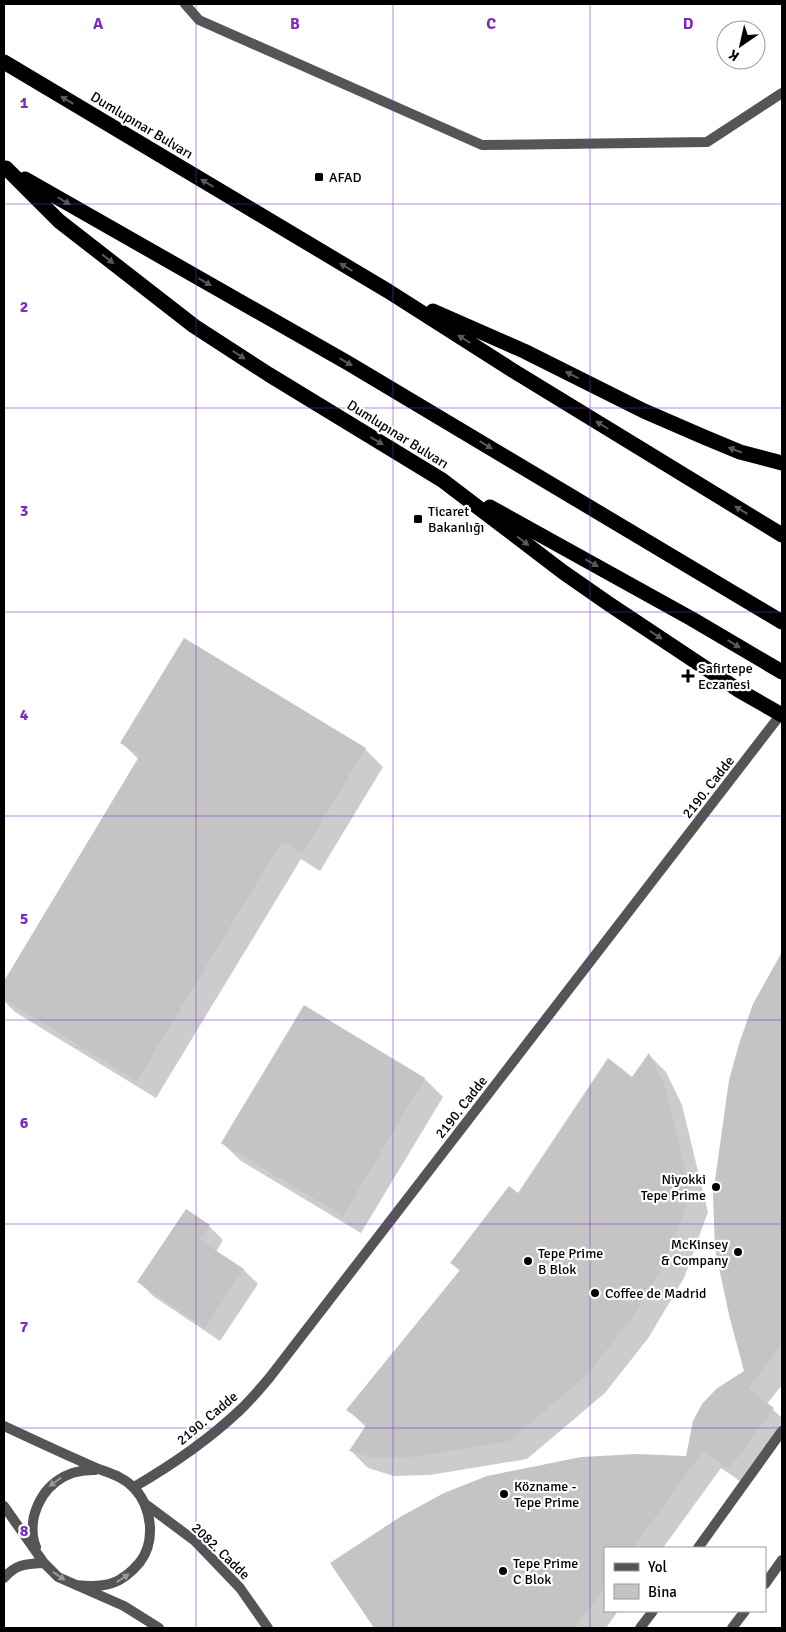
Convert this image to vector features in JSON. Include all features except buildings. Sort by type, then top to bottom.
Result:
[{"type":"highway","name":"Dumlupınar Bulvarı","points":[[4,62],[388,291],[529,380],[780,533]]},
{"type":"highway","name":"Dumlupınar Bulvarı","points":[[5,168],[59,221],[194,326],[268,374],[442,480],[563,572],[609,604],[740,690],[782,715]]},
{"type":"highway","name":"Dumlupınar Bulvarı","points":[[5,168],[348,363],[782,622]]},
{"type":"highway","points":[[388,291],[524,351],[644,411],[687,430],[740,452],[782,463]]},
{"type":"highway","points":[[442,480],[692,619],[782,672]]},
{"type":"street","points":[[185,4],[199,20],[482,145],[707,142],[782,93]]},
{"type":"street","name":"2190. Cadde","points":[[134,1487],[172,1465],[208,1438],[241,1410],[270,1378],[782,715]]},
{"type":"street","name":"2082. Cadde","points":[[4,1426],[101,1470],[119,1476],[134,1487],[144,1503],[150,1521],[149,1540],[143,1557],[132,1572],[116,1582],[96,1588],[76,1585]]},
{"type":"street","points":[[699,1547],[782,1431]]},
{"type":"street","name":"2082. Cadde","points":[[44,1563],[34,1544],[32,1524],[37,1504],[48,1488],[64,1476],[82,1470],[101,1470]]},
{"type":"street","name":"2082. Cadde","points":[[144,1503],[195,1541],[240,1588],[268,1628]]},
{"type":"street","name":"2082. Cadde","points":[[4,1506],[44,1563],[58,1577],[124,1606],[159,1628]]},
{"type":"street","points":[[766,1583],[782,1560]]},
{"type":"street","points":[[4,1578],[13,1568],[27,1564],[44,1563]]},
{"type":"street","points":[[640,1628],[652,1612]]},
{"type":"street","points":[[732,1628],[744,1612]]},
{"type":"place","name":"AFAD","points":[[319,177]]},
{"type":"place","name":"Ticaret Bakanlığı","points":[[418,519]]},
{"type":"place","name":"Safirtepe Eczanesi","points":[[688,676]]},
{"type":"place","name":"Niyokki Tepe Prime","points":[[716,1187]]},
{"type":"place","name":"McKinsey & Company","points":[[738,1252]]},
{"type":"place","name":"Tepe Prime B Blok","points":[[528,1261]]},
{"type":"place","name":"Coffee de Madrid","points":[[595,1293]]},
{"type":"place","name":"Közname - Tepe Prime","points":[[504,1494]]},
{"type":"place","name":"Tepe Prime C Blok","points":[[503,1571]]}]
